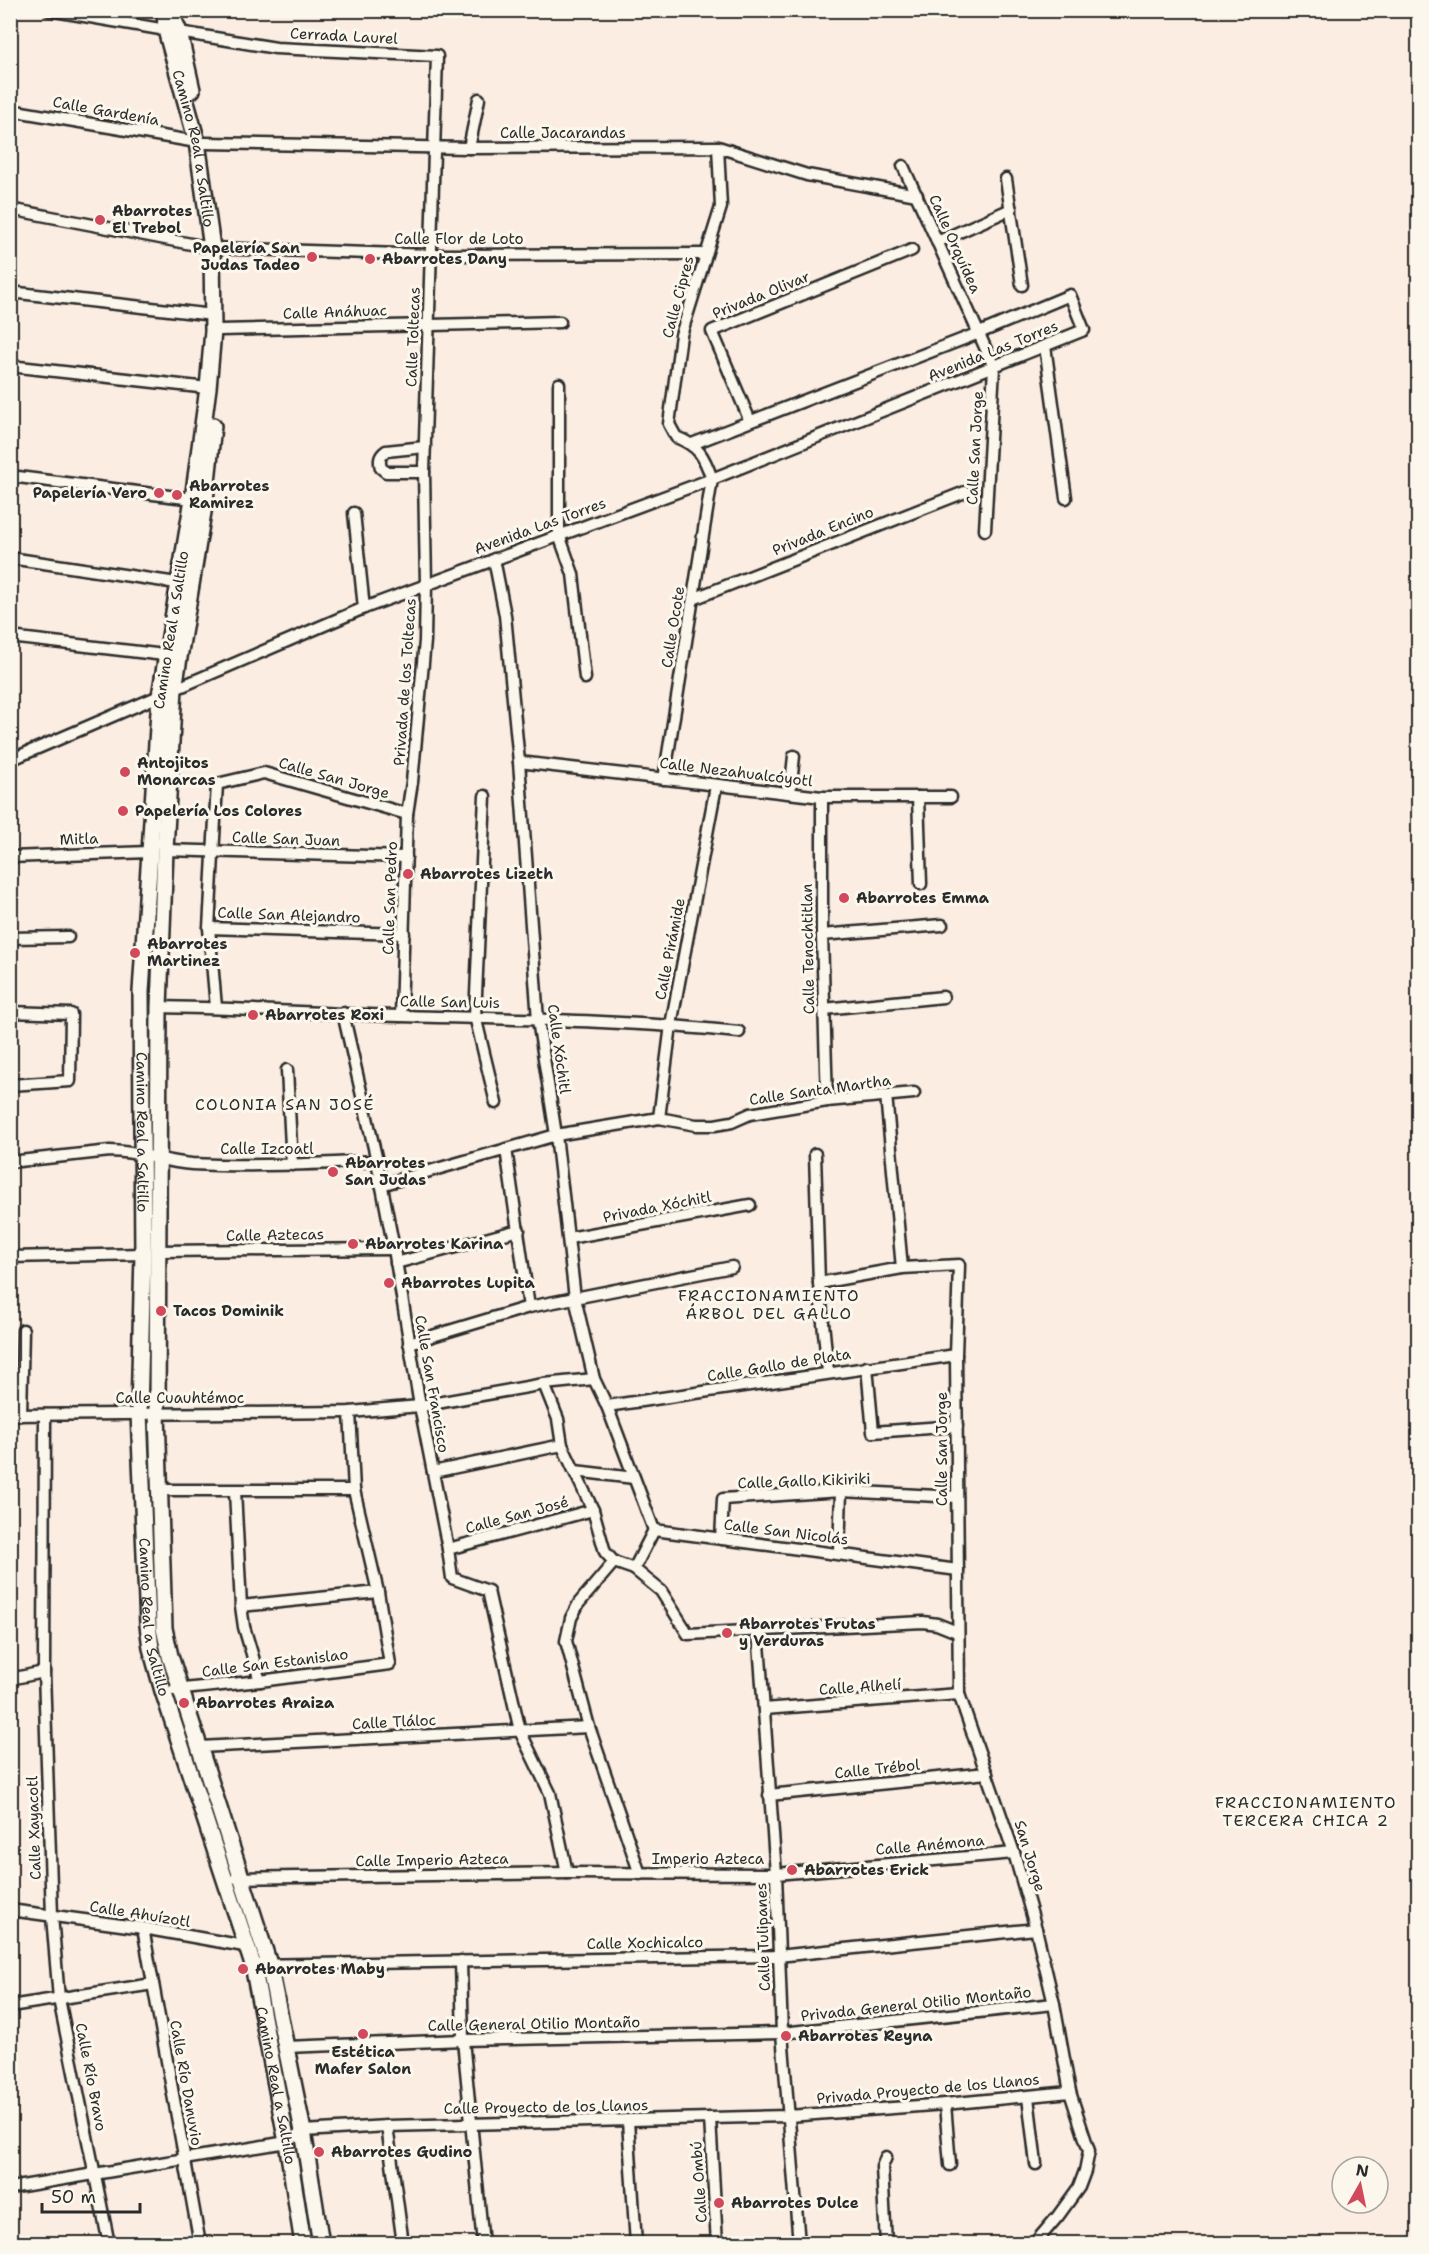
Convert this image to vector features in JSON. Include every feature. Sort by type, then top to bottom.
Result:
[{"type":"street","name":"Cerrada Laurel","points":[[49,10],[276,48],[437,56]]},
{"type":"street","name":"Camino Real a Saltillo","points":[[165,10],[200,142],[216,248],[219,330],[217,389],[205,500],[172,656],[159,696],[141,992],[142,1155],[150,1252],[164,1628],[180,1689],[269,1964],[303,2131],[321,2244]]},
{"type":"street","name":"Camino Real a Saltillo","points":[[170,10],[172,31]]},
{"type":"street","name":"Calle Toltecas","points":[[426,584],[424,472],[437,56]]},
{"type":"street","points":[[469,148],[479,99]]},
{"type":"street","name":"Calle Gardenía","points":[[10,110],[200,142]]},
{"type":"street","name":"Calle Jacarandas","points":[[200,142],[469,148],[718,147],[807,175],[917,195]]},
{"type":"street","name":"Calle Cipres","points":[[712,479],[705,460],[692,444],[676,437],[669,424],[681,335],[721,207],[718,147]]},
{"type":"street","name":"Calle Orquídea","points":[[903,166],[994,367]]},
{"type":"street","points":[[1006,179],[1022,285]]},
{"type":"street","points":[[10,208],[216,248]]},
{"type":"street","points":[[938,242],[1011,209]]},
{"type":"street","name":"Camino Real a Saltillo","points":[[216,248],[208,388],[193,499],[177,583],[172,656],[174,688],[159,1007],[159,1158],[139,1413],[148,1624],[151,1648],[163,1691],[253,1965],[287,2142],[303,2244]]},
{"type":"street","name":"Calle Flor de Loto","points":[[216,248],[431,255],[705,254]]},
{"type":"street","name":"Privada Olivar","points":[[750,421],[712,331],[912,250]]},
{"type":"street","points":[[10,292],[213,315]]},
{"type":"street","name":"Avenida Las Torres","points":[[10,760],[364,608],[712,479],[1084,330],[1070,294],[979,333],[692,444]]},
{"type":"street","name":"Calle Anáhuac","points":[[219,330],[560,322]]},
{"type":"street","points":[[1045,346],[1066,498]]},
{"type":"street","points":[[10,366],[208,388]]},
{"type":"street","name":"Calle San Jorge","points":[[985,530],[994,367]]},
{"type":"street","points":[[560,384],[559,534],[573,574],[585,678]]},
{"type":"street","points":[[424,472],[386,472],[381,468],[379,462],[386,451],[425,447]]},
{"type":"street","points":[[10,476],[193,499]]},
{"type":"street","name":"Calle Ocote","points":[[664,779],[712,479]]},
{"type":"street","name":"Privada Encino","points":[[693,599],[965,492]]},
{"type":"street","points":[[354,513],[364,608]]},
{"type":"street","points":[[10,558],[177,583]]},
{"type":"street","name":"Calle Xóchitl","points":[[494,558],[505,615],[519,762],[538,1020],[556,1135],[575,1298],[594,1379],[607,1406],[654,1530]]},
{"type":"street","name":"Privada de los Toltecas","points":[[412,782],[425,641],[426,584]]},
{"type":"street","points":[[10,637],[172,656]]},
{"type":"street","points":[[790,794],[794,756]]},
{"type":"street","name":"Calle Nezahualcóyotl","points":[[519,762],[822,797],[951,797]]},
{"type":"street","name":"Calle San Jorge","points":[[213,852],[217,784],[264,773],[407,814]]},
{"type":"street","name":"Calle San Pedro","points":[[402,1016],[407,814],[412,782]]},
{"type":"street","name":"Calle Pirámide","points":[[658,1118],[671,1025],[716,786]]},
{"type":"street","points":[[485,796],[475,1016],[496,1103]]},
{"type":"street","name":"Calle Tenochtitlan","points":[[822,797],[822,935],[827,1101]]},
{"type":"street","points":[[918,797],[921,884]]},
{"type":"street","name":"Calle San Juan","points":[[165,850],[406,857]]},
{"type":"street","name":"Mitla","points":[[10,857],[149,852]]},
{"type":"street","points":[[213,852],[209,928],[216,1007]]},
{"type":"street","points":[[822,935],[942,925]]},
{"type":"street","name":"Calle San Alejandro","points":[[209,928],[404,934]]},
{"type":"street","points":[[10,938],[68,937]]},
{"type":"street","points":[[824,1009],[943,997]]},
{"type":"street","name":"Calle San Luis","points":[[159,1007],[216,1007],[402,1016],[475,1016],[671,1025],[739,1032]]},
{"type":"street","points":[[10,1012],[71,1014],[70,1081],[10,1085]]},
{"type":"street","name":"Calle San Francisco","points":[[342,1013],[377,1161],[452,1578],[488,1591],[520,1731]]},
{"type":"street","points":[[287,1070],[292,1164]]},
{"type":"street","name":"Calle Santa Martha","points":[[381,1185],[556,1135],[658,1118],[696,1125],[715,1125],[732,1122],[750,1114],[827,1101],[914,1093]]},
{"type":"street","points":[[819,1283],[902,1268],[886,1095]]},
{"type":"street","points":[[506,1149],[529,1307]]},
{"type":"street","name":"Calle Izcoatl","points":[[10,1162],[110,1151],[192,1164],[377,1161]]},
{"type":"street","points":[[815,1154],[819,1283],[828,1372]]},
{"type":"street","name":"Privada Xóchitl","points":[[569,1238],[750,1205]]},
{"type":"street","points":[[396,1263],[519,1230]]},
{"type":"street","name":"Calle Aztecas","points":[[10,1257],[150,1252],[394,1249]]},
{"type":"street","name":"Calle San Jorge","points":[[902,1268],[959,1265],[956,1355],[957,1632]]},
{"type":"street","points":[[409,1343],[529,1307],[732,1268]]},
{"type":"street","points":[[16,1415],[23,1330]]},
{"type":"street","name":"Calle Gallo de Plata","points":[[607,1406],[956,1355]]},
{"type":"street","points":[[867,1367],[873,1432],[957,1426]]},
{"type":"street","name":"Calle Cuauhtémoc","points":[[16,1415],[350,1412],[420,1406],[544,1384],[594,1379]]},
{"type":"street","points":[[544,1384],[558,1419],[562,1445],[593,1510],[605,1552],[614,1563],[634,1569],[661,1591],[688,1634],[923,1622],[937,1624],[957,1632]]},
{"type":"street","points":[[241,1606],[378,1592],[354,1490],[350,1412]]},
{"type":"street","name":"Calle Xayacotl","points":[[45,1415],[44,1672],[52,1916]]},
{"type":"street","points":[[433,1472],[562,1445]]},
{"type":"street","points":[[574,1471],[634,1478]]},
{"type":"street","points":[[159,1490],[354,1490]]},
{"type":"street","points":[[235,1491],[241,1606],[244,1627],[260,1681]]},
{"type":"street","points":[[839,1554],[841,1491]]},
{"type":"street","name":"Calle Gallo Kikiriki","points":[[721,1539],[723,1499],[841,1491],[957,1497]]},
{"type":"street","name":"Calle San José","points":[[448,1549],[593,1510]]},
{"type":"street","points":[[634,1569],[654,1530]]},
{"type":"street","name":"Calle San Nicolás","points":[[654,1530],[958,1570]]},
{"type":"street","points":[[614,1563],[579,1603],[567,1631],[566,1641],[589,1727],[640,1874]]},
{"type":"street","name":"Calle San Estanislao","points":[[163,1691],[390,1664],[378,1592]]},
{"type":"street","name":"Calle Tulipanes","points":[[758,1630],[776,1874],[782,2033],[799,2244]]},
{"type":"street","name":"San Jorge","points":[[957,1632],[959,1694],[1014,1853],[1036,1929],[1054,2004],[1070,2092]]},
{"type":"street","points":[[10,1679],[44,1672]]},
{"type":"street","name":"Calle Alhelí","points":[[764,1709],[959,1694]]},
{"type":"street","name":"Calle Tláloc","points":[[200,1747],[589,1727]]},
{"type":"street","points":[[520,1731],[550,1793],[567,1873]]},
{"type":"street","name":"Calle Trébol","points":[[770,1795],[987,1773]]},
{"type":"street","name":"Calle Anémona","points":[[776,1874],[1014,1853]]},
{"type":"street","name":"Calle Imperio Azteca","points":[[225,1879],[567,1873],[640,1874]]},
{"type":"street","name":"Imperio Azteca","points":[[640,1874],[776,1874]]},
{"type":"street","name":"Calle Ahuízotl","points":[[10,1910],[143,1928],[248,1947],[264,1946]]},
{"type":"street","name":"Calle Río Bravo","points":[[52,1916],[59,1999],[109,2244]]},
{"type":"street","name":"Calle Río Danuvio","points":[[143,1928],[200,2244]]},
{"type":"street","name":"Calle Xochicalco","points":[[253,1965],[778,1956],[1036,1929]]},
{"type":"street","points":[[460,1961],[463,2040],[483,2244]]},
{"type":"street","points":[[10,2006],[153,1984]]},
{"type":"street","name":"Privada General Otilio Montaño","points":[[782,2033],[1054,2004]]},
{"type":"street","name":"Calle General Otilio Montaño","points":[[286,2047],[463,2040],[782,2033]]},
{"type":"street","points":[[1034,2244],[1079,2187],[1085,2171],[1089,2151],[1070,2092]]},
{"type":"street","name":"Privada Proyecto de los Llanos","points":[[789,2115],[1070,2092]]},
{"type":"street","points":[[1028,2097],[1036,2164]]},
{"type":"street","points":[[945,2104],[950,2165]]},
{"type":"street","name":"Calle Proyecto de los Llanos","points":[[303,2131],[387,2126],[789,2115]]},
{"type":"street","name":"Calle Ombú","points":[[710,2118],[717,2244]]},
{"type":"street","points":[[628,2121],[636,2244]]},
{"type":"street","points":[[387,2126],[404,2244]]},
{"type":"street","points":[[10,2188],[287,2142],[303,2131]]},
{"type":"street","points":[[886,2157],[882,2167],[886,2244]]},
{"type":"place","name":"Abarrotes El Trebol","points":[[100,220]]},
{"type":"place","name":"Papelería San Judas Tadeo","points":[[312,257]]},
{"type":"place","name":"Abarrotes Dany","points":[[370,259]]},
{"type":"place","name":"Papelería Vero","points":[[159,493]]},
{"type":"place","name":"Abarrotes Ramirez","points":[[177,495]]},
{"type":"place","name":"Antojitos Monarcas","points":[[125,772]]},
{"type":"place","name":"Papelería Los Colores","points":[[123,811]]},
{"type":"place","name":"Abarrotes Lizeth","points":[[408,874]]},
{"type":"place","name":"Abarrotes Emma","points":[[844,898]]},
{"type":"place","name":"Abarrotes Martinez","points":[[135,953]]},
{"type":"place","name":"Abarrotes Roxi","points":[[253,1015]]},
{"type":"place","name":"Abarrotes San Judas","points":[[333,1172]]},
{"type":"place","name":"Abarrotes Karina","points":[[353,1244]]},
{"type":"place","name":"Abarrotes Lupita","points":[[389,1283]]},
{"type":"place","name":"Tacos Dominik","points":[[161,1311]]},
{"type":"place","name":"Abarrotes Frutas y Verduras","points":[[727,1633]]},
{"type":"place","name":"Abarrotes Araiza","points":[[184,1703]]},
{"type":"place","name":"Abarrotes Erick","points":[[792,1870]]},
{"type":"place","name":"Abarrotes Maby","points":[[243,1969]]},
{"type":"place","name":"Estética Mafer Salon","points":[[363,2034]]},
{"type":"place","name":"Abarrotes Reyna","points":[[786,2036]]},
{"type":"place","name":"Abarrotes Gudino","points":[[319,2152]]},
{"type":"place","name":"Abarrotes Dulce","points":[[719,2203]]},
{"type":"district","name":"COLONIA SAN JOSÉ","points":[[285,1104]]},
{"type":"district","name":"FRACCIONAMIENTO ÁRBOL DEL GALLO","points":[[769,1304]]},
{"type":"district","name":"FRACCIONAMIENTO TERCERA CHICA 2","points":[[1306,1811]]}]
